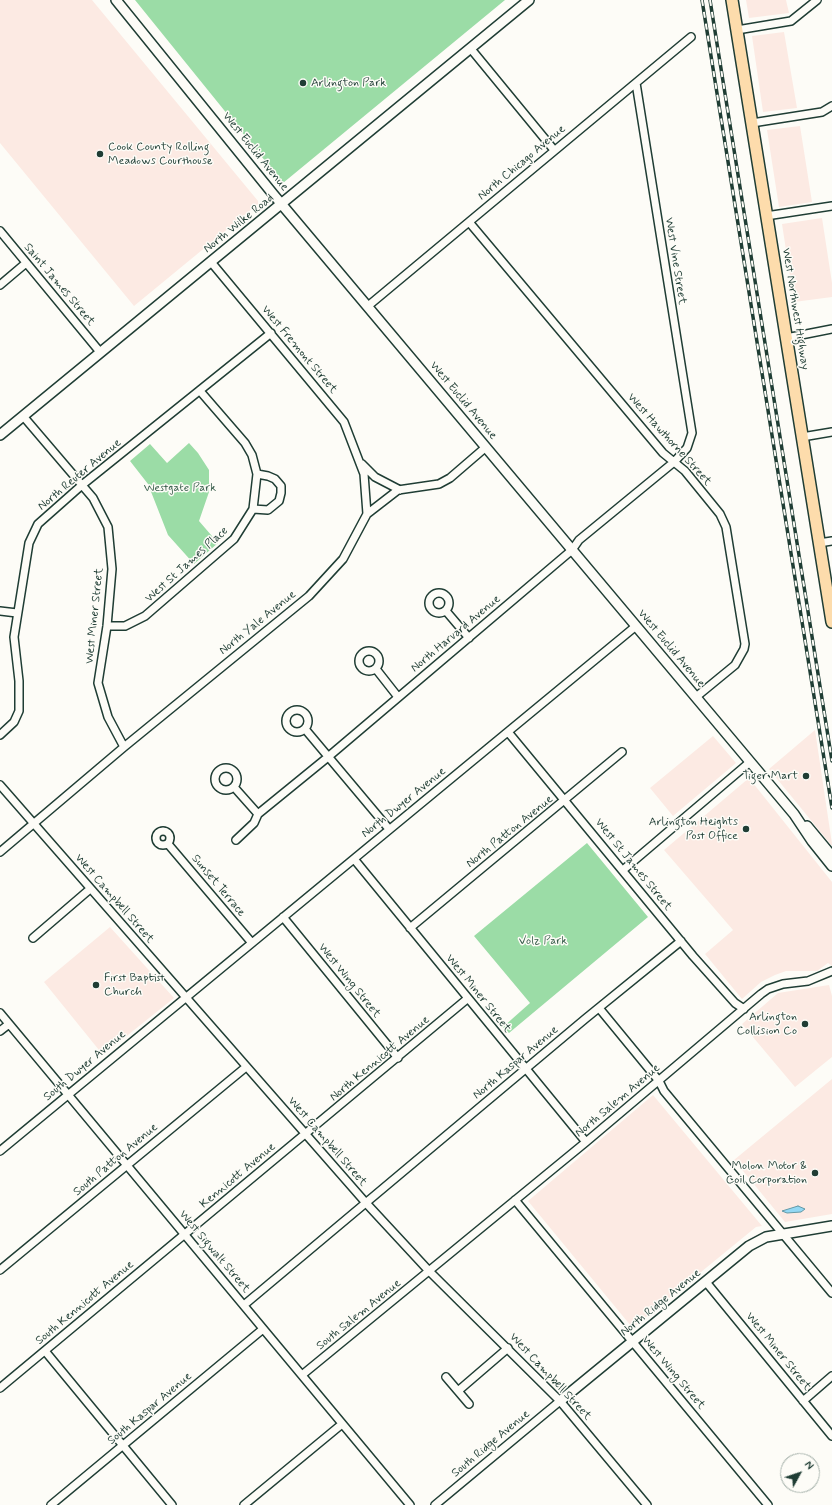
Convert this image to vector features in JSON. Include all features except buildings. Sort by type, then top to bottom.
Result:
[{"type":"main road","name":"West Euclid Avenue","points":[[116,0],[282,204],[750,762],[794,814],[813,832],[832,856]]},
{"type":"main road","name":"North Wilke Road","points":[[0,435],[529,0]]},
{"type":"main road","name":"West Northwest Highway","points":[[732,0],[832,622]]},
{"type":"main road","name":"West Euclid Avenue","points":[[794,814],[812,842],[832,866]]},
{"type":"main road","name":"North Ridge Avenue","points":[[560,1401],[757,1241],[782,1233],[832,1226]]},
{"type":"street","points":[[737,30],[792,21],[817,0]]},
{"type":"street","name":"North Chicago Avenue","points":[[368,306],[691,37]]},
{"type":"street","points":[[471,49],[554,150]]},
{"type":"street","name":"West Vine Street","points":[[636,83],[692,433],[690,442]]},
{"type":"street","points":[[752,123],[822,112],[831,109]]},
{"type":"street","points":[[766,216],[832,206]]},
{"type":"street","name":"West Hawthorne Street","points":[[469,222],[663,453],[685,471],[720,514],[726,527],[745,644],[744,649],[735,665],[696,697]]},
{"type":"street","name":"Saint James Street","points":[[0,231],[100,352]]},
{"type":"street","name":"West Fremont Street","points":[[210,262],[344,422],[364,474],[367,514]]},
{"type":"street","points":[[0,285],[26,263]]},
{"type":"street","points":[[786,338],[832,329]]},
{"type":"street","name":"North Reuter Avenue","points":[[0,735],[14,722],[19,711],[20,687],[14,637],[28,543],[38,524],[82,485],[271,333]]},
{"type":"street","name":"West St James Place","points":[[106,626],[125,626],[145,616],[234,539],[253,509],[257,474],[252,455],[245,443],[200,390]]},
{"type":"street","name":"West Miner Street","points":[[23,416],[93,498],[108,527],[112,569],[98,683],[108,717],[124,747]]},
{"type":"street","points":[[802,437],[832,432]]},
{"type":"street","name":"North Harvard Avenue","points":[[236,840],[254,823],[258,814],[328,757],[572,550],[579,540],[684,453],[690,442]]},
{"type":"street","name":"North Yale Avenue","points":[[0,852],[124,747],[309,596],[343,558],[367,514],[400,490],[438,484],[450,478],[486,447]]},
{"type":"street","name":"West Fremont Street","points":[[359,458],[365,468],[375,477],[400,490]]},
{"type":"street","points":[[253,509],[268,510],[279,501],[281,493],[280,486],[275,479],[257,474]]},
{"type":"street","points":[[819,543],[832,541]]},
{"type":"street","points":[[0,611],[17,613]]},
{"type":"street","points":[[446,611],[469,638]]},
{"type":"street","name":"North Dwyer Avenue","points":[[185,998],[636,626]]},
{"type":"street","points":[[376,669],[398,697]]},
{"type":"street","points":[[305,729],[389,830]]},
{"type":"street","name":"West St James Street","points":[[508,732],[717,984],[744,1009]]},
{"type":"street","name":"North Patton Avenue","points":[[410,928],[566,801],[622,752]]},
{"type":"street","points":[[623,870],[750,762]]},
{"type":"street","name":"West Campbell Street","points":[[0,785],[366,1203],[429,1271],[560,1401],[647,1505]]},
{"type":"street","points":[[234,787],[258,814]]},
{"type":"street","name":"Sunset Terrace","points":[[168,844],[252,943]]},
{"type":"street","name":"West Miner Street","points":[[354,859],[525,1070],[586,1142]]},
{"type":"street","points":[[33,938],[90,889]]},
{"type":"street","name":"West Wing Street","points":[[283,917],[398,1058]]},
{"type":"street","name":"North Kaspar Avenue","points":[[366,1203],[681,941]]},
{"type":"street","name":"North Salem Avenue","points":[[429,1271],[586,1142],[768,989],[783,984],[808,981],[832,971]]},
{"type":"street","name":"South Dwyer Avenue","points":[[0,1151],[185,998]]},
{"type":"street","name":"North Kennicott Avenue","points":[[306,1135],[467,999]]},
{"type":"street","points":[[599,1008],[659,1081],[664,1091],[832,1293]]},
{"type":"street","name":"West Sigwalt Street","points":[[0,1014],[410,1505]]},
{"type":"street","points":[[0,1031],[9,1024]]},
{"type":"street","name":"South Patton Avenue","points":[[0,1270],[246,1067]]},
{"type":"street","name":"Kennicott Avenue","points":[[185,1234],[306,1135]]},
{"type":"street","name":"West Wing Street","points":[[515,1200],[768,1505]]},
{"type":"street","points":[[244,1305],[366,1203]]},
{"type":"street","name":"South Kennicott Avenue","points":[[0,1388],[185,1234]]},
{"type":"street","name":"South Salem Avenue","points":[[302,1375],[429,1271]]},
{"type":"street","name":"West Miner Street","points":[[706,1282],[832,1436]]},
{"type":"street","name":"South Kaspar Avenue","points":[[51,1505],[263,1329]]},
{"type":"street","points":[[458,1391],[508,1348]]},
{"type":"street","points":[[45,1351],[172,1505]]},
{"type":"street","points":[[803,1401],[832,1376]]},
{"type":"street","points":[[446,1377],[469,1404]]},
{"type":"street","name":"South Ridge Avenue","points":[[436,1505],[560,1401]]},
{"type":"street","points":[[244,1505],[342,1424]]},
{"type":"shaded area","points":[[0,0],[92,0],[258,201],[258,204],[134,306],[0,143]]},
{"type":"shaded area","points":[[746,0],[786,0],[789,13],[749,18]]},
{"type":"shaded area","points":[[784,32],[797,108],[763,112],[752,36]]},
{"type":"shaded area","points":[[800,126],[812,202],[779,207],[767,130]]},
{"type":"shaded area","points":[[822,218],[832,283],[832,297],[794,302],[782,224]]},
{"type":"shaded area","points":[[815,730],[832,844],[832,846],[769,769]]},
{"type":"shaded area","points":[[713,736],[736,763],[673,816],[650,788]]},
{"type":"shaded area","points":[[749,778],[832,882],[832,966],[828,963],[817,971],[786,971],[775,975],[761,982],[742,999],[705,954],[733,930],[664,850]]},
{"type":"shaded area","points":[[110,927],[174,998],[103,1055],[44,982]]},
{"type":"shaded area","points":[[829,985],[832,996],[832,1057],[795,1087],[742,1024],[778,993]]},
{"type":"shaded area","points":[[832,1079],[832,1214],[785,1222],[734,1160]]},
{"type":"shaded area","points":[[653,1095],[762,1226],[756,1227],[635,1326],[631,1326],[528,1201]]},
{"type":"green space","name":"Arlington Park","points":[[135,0],[505,0],[283,183]]},
{"type":"green space","name":"Westgate Park","points":[[189,443],[198,453],[209,470],[209,492],[199,521],[218,543],[194,564],[168,535],[148,484],[130,461],[150,444],[167,463]]},
{"type":"green space","name":"Volz Park","points":[[587,843],[648,917],[509,1033],[503,1027],[530,1003],[474,936]]},
{"type":"water","points":[[798,1206],[805,1209],[801,1212],[787,1213],[782,1211]]},
{"type":"railway","points":[[702,0],[832,808]]},
{"type":"railway","points":[[710,0],[832,761]]},
{"type":"place","name":"Arlington Park","points":[[303,83]]},
{"type":"place","name":"Cook County Rolling Meadows Courthouse","points":[[100,154]]},
{"type":"place","name":"Tiger Mart","points":[[806,776]]},
{"type":"place","name":"Arlington Heights Post Office","points":[[746,829]]},
{"type":"place","name":"First Baptist Church","points":[[96,985]]},
{"type":"place","name":"Arlington Collision Co","points":[[805,1024]]},
{"type":"place","name":"Molon Motor & Coil Corporation","points":[[815,1173]]}]
